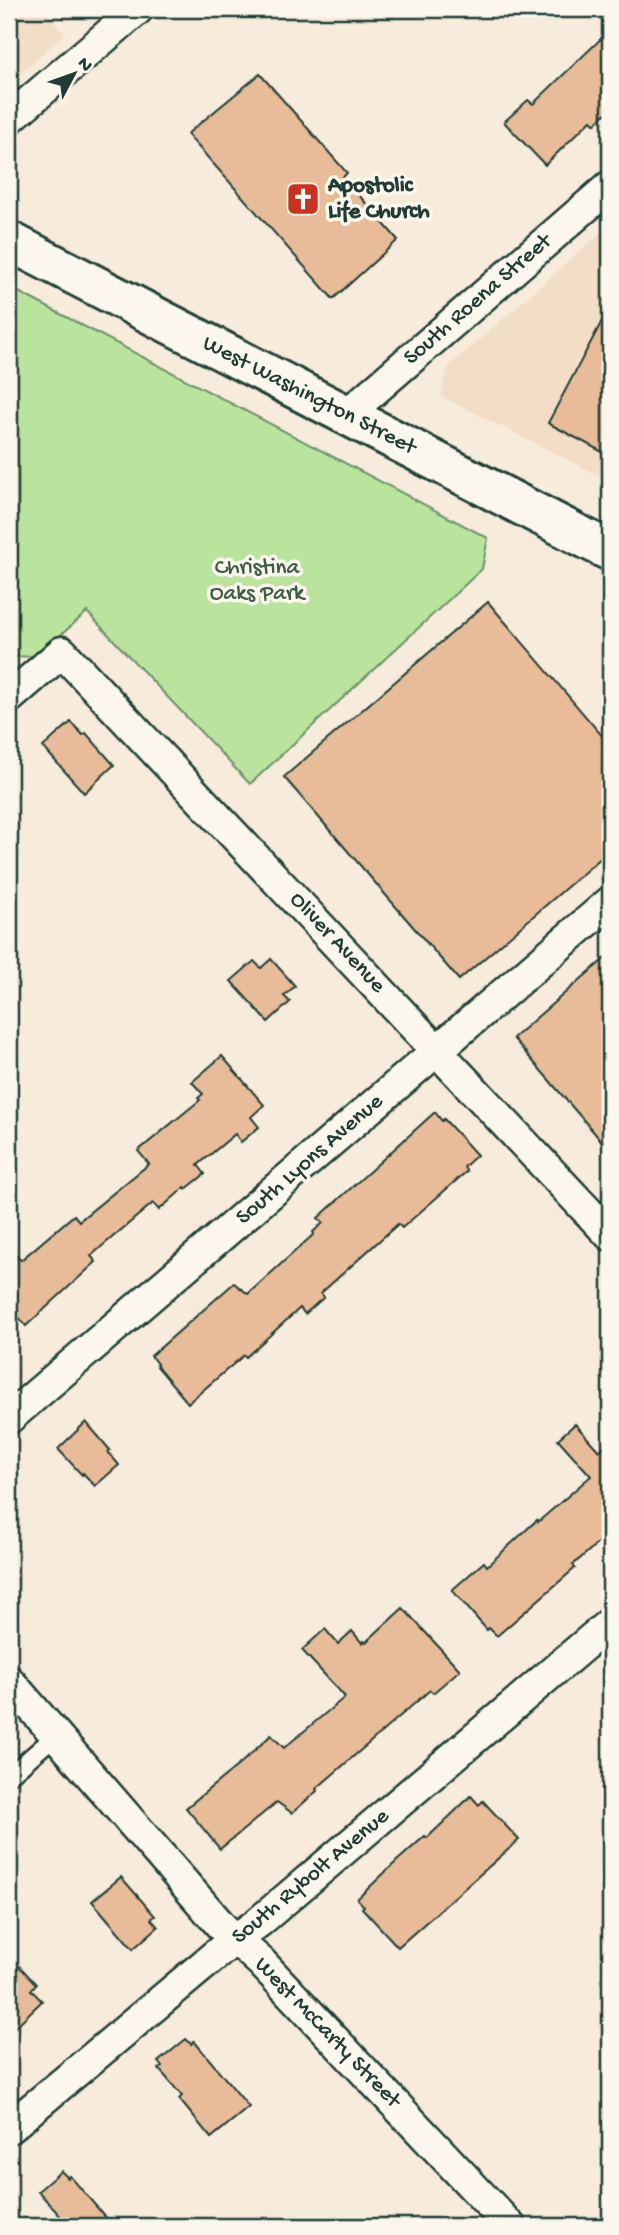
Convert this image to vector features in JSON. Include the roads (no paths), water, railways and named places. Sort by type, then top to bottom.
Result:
[{"type":"main road","name":"West Washington Street","points":[[9,241],[610,551]]},
{"type":"street","points":[[9,119],[138,9]]},
{"type":"street","name":"South Roena Street","points":[[346,415],[610,186]]},
{"type":"street","name":"Oliver Avenue","points":[[13,684],[62,652],[610,1235]]},
{"type":"street","name":"South Lyons Avenue","points":[[9,1418],[610,902]]},
{"type":"street","name":"South Rybolt Avenue","points":[[9,2128],[610,1623]]},
{"type":"street","name":"West McCarty Street","points":[[9,1681],[224,1929],[261,1962],[510,2226]]},
{"type":"lane","points":[[9,1776],[56,1735]]},
{"type":"place","name":"Apostolic Life Church","points":[[303,199]]},
{"type":"park label","name":"Christina Oaks Park","points":[[257,581]]}]
